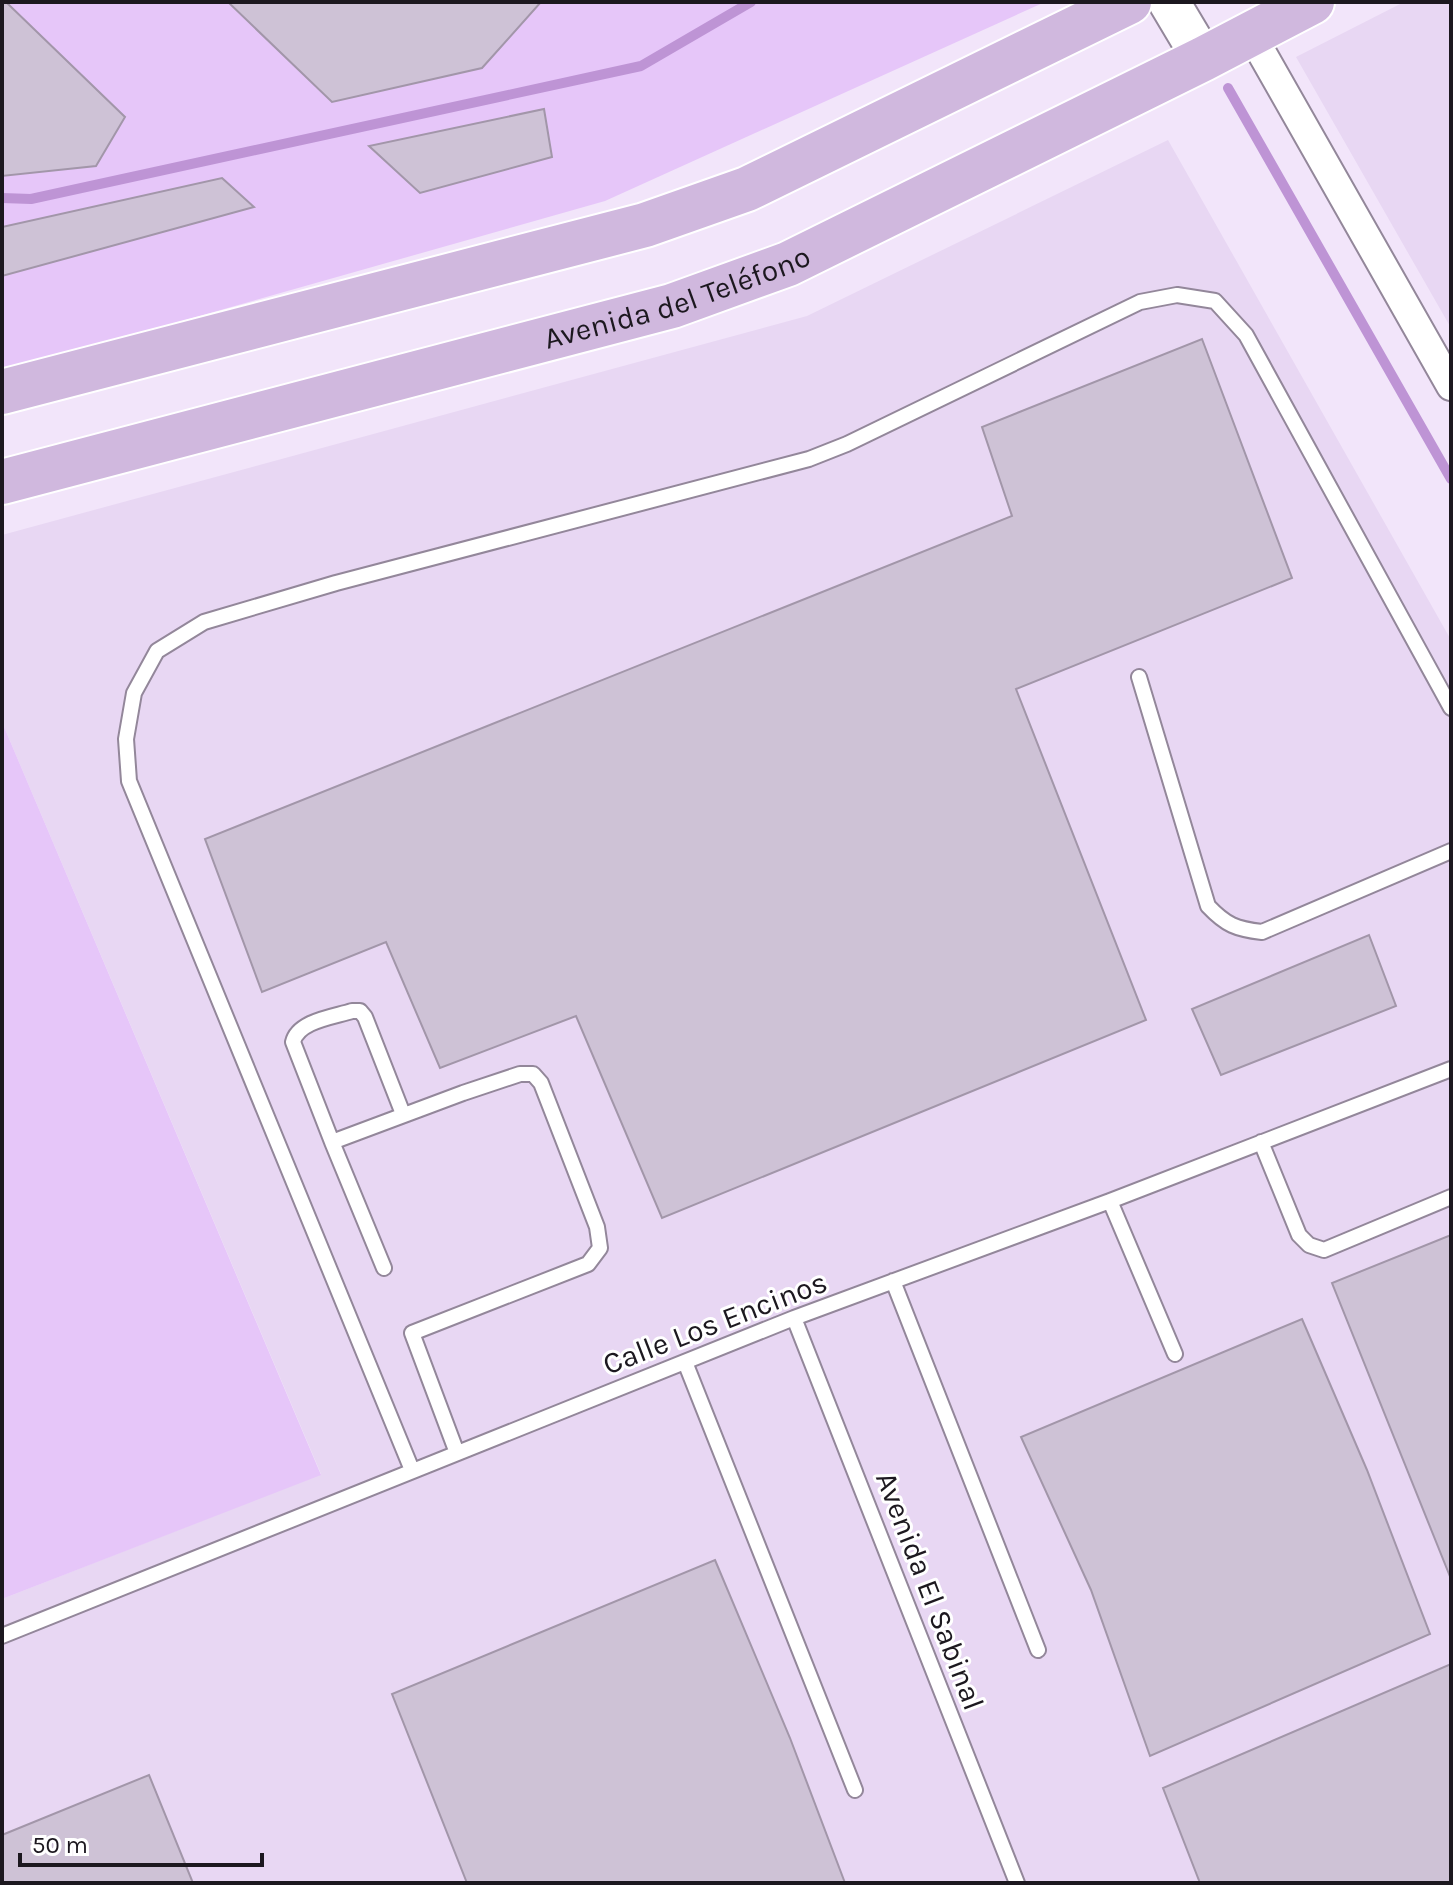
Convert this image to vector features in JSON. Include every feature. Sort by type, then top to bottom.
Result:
[{"type":"main road","points":[[2,392],[645,225],[747,189],[1129,2]]},
{"type":"main road","points":[[1169,2],[1203,59]]},
{"type":"main road","name":"Avenida del Teléfono","points":[[2,482],[672,306],[788,264],[1312,2]]},
{"type":"street","points":[[1251,34],[1451,386]]},
{"type":"lane","points":[[412,1470],[129,781],[126,739],[134,693],[157,651],[204,622],[336,583],[809,459],[847,444],[1140,302],[1177,295],[1215,301],[1246,335],[1451,708]]},
{"type":"lane","points":[[1139,677],[1208,906],[1222,921],[1243,930],[1262,932],[1451,851]]},
{"type":"lane","points":[[384,1268],[293,1042],[295,1033],[302,1027],[360,1011],[403,1114]]},
{"type":"lane","name":"Calle Los Encinos","points":[[2,1636],[794,1318],[1110,1201],[1451,1069]]},
{"type":"lane","points":[[332,1142],[520,1074],[533,1074],[541,1083],[597,1227],[600,1248],[588,1264],[412,1333],[457,1453]]},
{"type":"lane","points":[[1261,1142],[1299,1235],[1309,1245],[1324,1250],[1451,1197]]},
{"type":"lane","points":[[1110,1201],[1175,1354]]},
{"type":"lane","points":[[893,1281],[1038,1650]]},
{"type":"lane","name":"Avenida El Sabinal","points":[[794,1318],[1017,1883]]},
{"type":"lane","points":[[685,1362],[855,1790]]},
{"type":"shaded area","points":[[2,2],[1045,2],[605,201],[2,372]]},
{"type":"shaded area","points":[[1404,2],[1451,2],[1451,328],[1296,57]]},
{"type":"shaded area","points":[[1168,140],[1451,640],[1451,1883],[2,1883],[2,1599],[321,1474],[2,722],[2,535],[807,316]]},
{"type":"shaded area","points":[[2,722],[321,1475],[2,1599]]},
{"type":"building","points":[[2,2],[6,2],[125,117],[96,166],[2,176]]},
{"type":"building","points":[[228,2],[541,2],[482,68],[332,102]]},
{"type":"building","points":[[544,109],[552,157],[420,193],[369,146]]},
{"type":"building","points":[[222,178],[254,207],[2,276],[2,227]]},
{"type":"building","points":[[1202,339],[1292,578],[1016,689],[1146,1020],[662,1218],[576,1016],[440,1068],[386,942],[262,992],[205,839],[1012,516],[982,427]]},
{"type":"building","points":[[1369,935],[1396,1006],[1221,1075],[1192,1009]]},
{"type":"building","points":[[1451,1235],[1451,1579],[1332,1283]]},
{"type":"building","points":[[1302,1319],[1367,1470],[1430,1634],[1150,1756],[1091,1590],[1021,1437]]},
{"type":"building","points":[[715,1560],[790,1738],[845,1883],[467,1883],[392,1694]]},
{"type":"building","points":[[1451,1664],[1451,1883],[1200,1883],[1163,1788]]},
{"type":"building","points":[[149,1775],[193,1883],[2,1883],[2,1835]]},
{"type":"waterway","points":[[2,198],[31,199],[641,66],[751,2]]},
{"type":"waterway","points":[[1228,88],[1451,479]]}]
